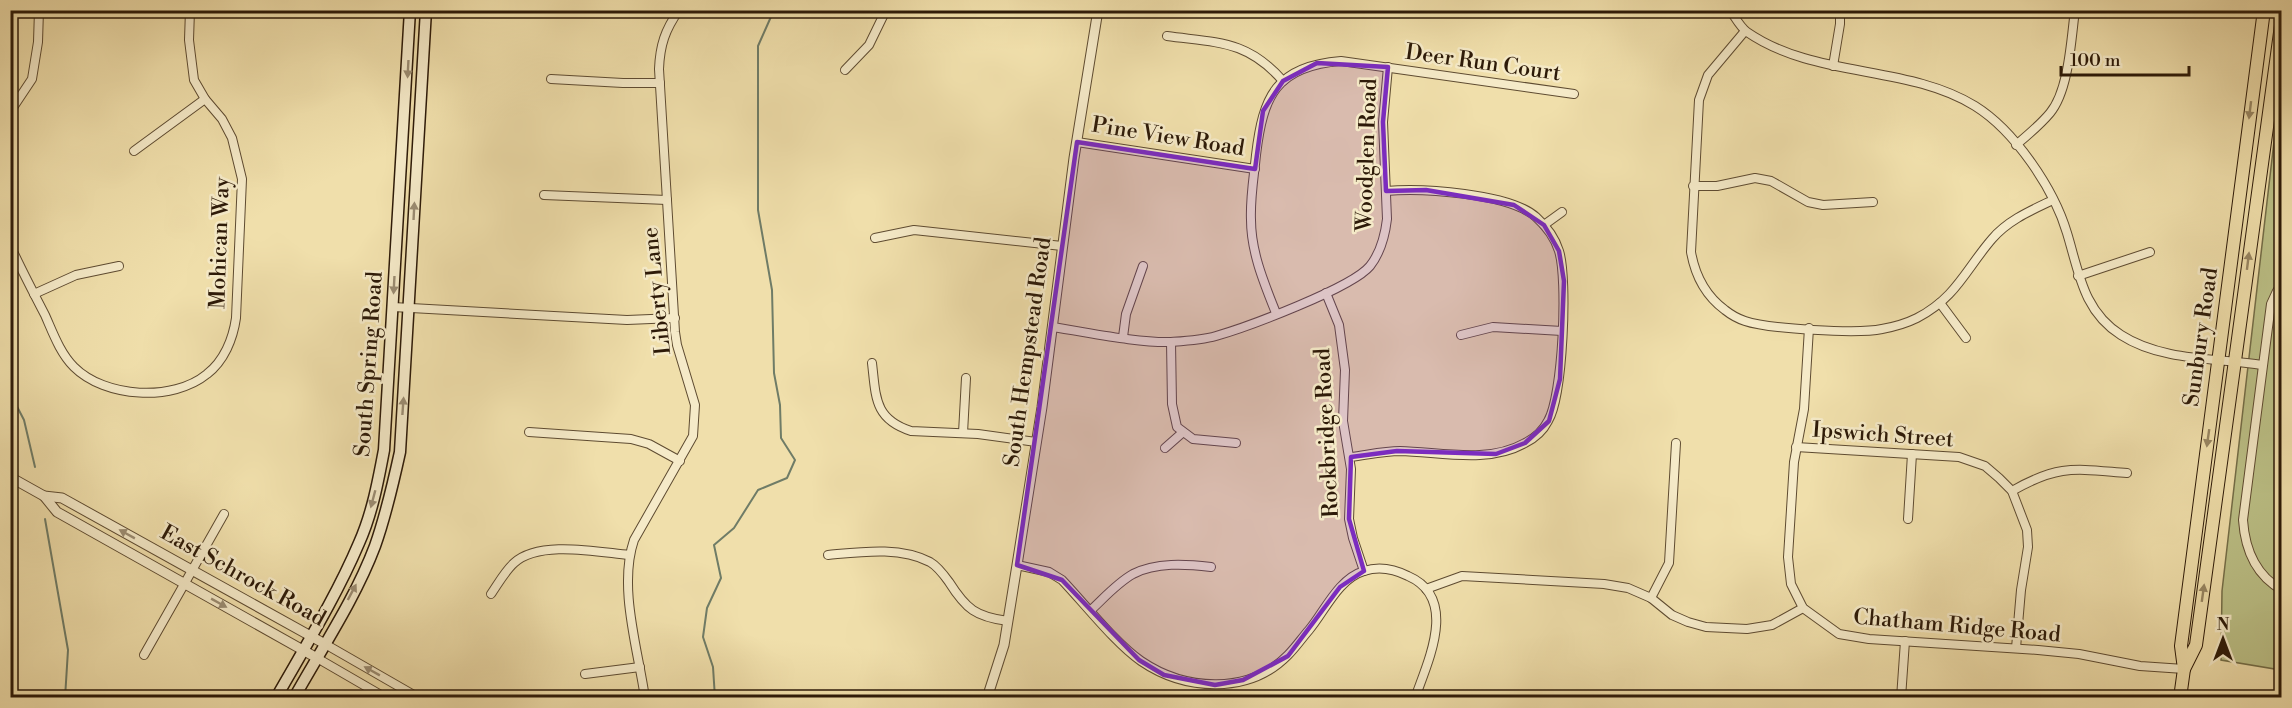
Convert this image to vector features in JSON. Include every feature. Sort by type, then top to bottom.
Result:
[{"type":"main road","name":"South Spring Road","points":[[276,698],[304,650],[360,542],[374,500],[384,450],[410,10]]},
{"type":"main road","name":"South Spring Road","points":[[294,698],[325,644],[374,548],[389,504],[400,452],[426,10]]},
{"type":"main road","name":"Sunbury Road","points":[[2180,698],[2184,669],[2181,646],[2264,10]]},
{"type":"main road","name":"Sunbury Road","points":[[2184,669],[2196,645],[2282,18]]},
{"type":"main road","points":[[2232,264],[2236,295],[2230,353],[2234,361]]},
{"type":"main road","points":[[2219,359],[2223,366],[2218,412],[2225,439]]},
{"type":"street","points":[[10,112],[32,79],[38,42],[39,10]]},
{"type":"street","name":"Mohican Way","points":[[34,294],[62,351],[75,367],[94,381],[112,387],[156,392],[184,387],[208,373],[220,359],[234,332],[242,179],[232,138],[222,119],[205,99],[194,80],[190,61],[190,10]]},
{"type":"street","name":"Liberty Lane","points":[[645,698],[627,572],[629,555],[634,540],[693,436],[696,414],[689,383],[676,345],[660,83],[662,39],[679,10]]},
{"type":"street","points":[[845,70],[869,45],[886,10]]},
{"type":"street","name":"South Hempstead Road","points":[[987,698],[1004,645],[1008,621],[1098,10]]},
{"type":"street","points":[[1731,10],[1745,31],[1799,59],[1932,87],[1975,106],[2000,128],[2039,174],[2067,232],[2078,276],[2090,303],[2120,335],[2165,352],[2262,365]]},
{"type":"street","points":[[1833,66],[1840,10]]},
{"type":"street","points":[[2016,145],[2051,113],[2058,100],[2067,67],[2075,10]]},
{"type":"street","points":[[1745,31],[1708,75],[1699,100],[1691,252],[1695,273],[1710,295],[1725,311],[1745,321],[1837,330],[1881,329],[1916,318],[1940,303],[1963,280],[1993,237],[2017,218],[2053,200]]},
{"type":"street","points":[[1167,36],[1222,43],[1244,50],[1262,59],[1283,81],[1271,95],[1263,111],[1251,221],[1255,255],[1276,313]]},
{"type":"street","name":"Deer Run Court","points":[[1283,81],[1299,70],[1317,63],[1341,61],[1574,94]]},
{"type":"street","name":"Woodglen Road","points":[[1052,327],[1171,342],[1215,336],[1354,280],[1369,267],[1386,235],[1383,122],[1388,67]]},
{"type":"street","points":[[551,79],[660,83]]},
{"type":"street","points":[[134,151],[205,99]]},
{"type":"street","name":"Pine View Road","points":[[1077,142],[1255,169]]},
{"type":"street","points":[[1693,186],[1718,186],[1755,178],[1771,181],[1808,202],[1823,205],[1873,202]]},
{"type":"street","points":[[1350,457],[1397,451],[1496,454],[1525,443],[1544,428],[1554,407],[1560,379],[1564,281],[1559,250],[1553,236],[1544,225],[1534,215],[1495,200],[1426,190],[1386,191]]},
{"type":"street","points":[[544,195],[667,200]]},
{"type":"street","points":[[1544,225],[1562,213]]},
{"type":"street","points":[[875,238],[914,230],[1062,246]]},
{"type":"street","points":[[10,245],[34,294],[76,275],[119,266]]},
{"type":"street","points":[[2078,276],[2150,252]]},
{"type":"street","points":[[1123,337],[1126,314],[1143,266]]},
{"type":"street","points":[[2282,290],[2277,291],[2271,304],[2244,512],[2245,539],[2257,568],[2266,579],[2282,590]]},
{"type":"street","name":"Rockbridge Road","points":[[1326,293],[1339,325],[1345,370],[1343,421],[1350,457],[1349,519],[1364,571]]},
{"type":"street","points":[[1940,303],[1966,338]]},
{"type":"street","points":[[393,307],[627,320],[675,318]]},
{"type":"street","points":[[1461,335],[1492,327],[1562,330]]},
{"type":"street","name":"Chatham Ridge Road","points":[[1809,328],[1804,409],[1796,447],[1788,557],[1791,584],[1803,608],[1839,634],[1869,639],[2016,648],[2079,654],[2140,666],[2184,669]]},
{"type":"street","points":[[1171,342],[1173,413],[1177,427],[1193,439],[1236,443]]},
{"type":"street","points":[[872,363],[876,400],[883,414],[893,424],[911,431],[963,433],[1036,442]]},
{"type":"street","points":[[963,433],[966,378]]},
{"type":"street","points":[[529,432],[631,439],[649,444],[680,461]]},
{"type":"street","points":[[1165,448],[1182,433]]},
{"type":"street","points":[[1651,598],[1669,563],[1676,442]]},
{"type":"street","name":"Ipswich Street","points":[[1796,447],[1959,457],[1985,466],[2012,491],[2027,530],[2028,547],[2021,590],[2016,648]]},
{"type":"street","points":[[1908,519],[1912,454]]},
{"type":"street","points":[[2012,491],[2036,477],[2059,470],[2127,473]]},
{"type":"street","name":"East Schrock Road","points":[[10,477],[44,496],[57,512],[386,698]]},
{"type":"street","name":"East Schrock Road","points":[[44,496],[62,498],[419,698]]},
{"type":"street","points":[[144,655],[224,514]]},
{"type":"street","points":[[491,594],[512,565],[531,554],[552,550],[629,555]]},
{"type":"street","points":[[828,555],[875,552],[916,556],[932,562],[972,611],[991,619],[1008,621]]},
{"type":"street","points":[[1090,610],[1132,575],[1152,567],[1192,564],[1211,567]]},
{"type":"street","points":[[1017,565],[1049,572],[1062,580],[1139,660],[1164,675],[1189,683],[1215,685],[1243,680],[1267,670],[1288,656],[1340,587],[1351,577],[1364,571],[1382,568],[1398,571],[1414,578],[1426,589],[1433,601],[1436,615],[1437,634],[1415,698]]},
{"type":"street","points":[[1426,589],[1453,578],[1483,577],[1604,584],[1628,588],[1651,598],[1672,615],[1706,627],[1760,628],[1772,625],[1803,608]]},
{"type":"street","points":[[1902,698],[1905,641]]},
{"type":"street","points":[[585,675],[640,667]]},
{"type":"highlighted area","points":[[1317,63],[1388,67],[1383,122],[1386,191],[1426,190],[1514,205],[1544,225],[1559,251],[1564,281],[1560,379],[1549,421],[1525,443],[1496,454],[1397,451],[1351,457],[1349,519],[1364,571],[1340,587],[1288,656],[1243,680],[1215,685],[1164,675],[1139,660],[1062,580],[1017,565],[1077,142],[1255,169],[1263,111],[1283,81]]},
{"type":"green space","points":[[2281,81],[2281,670],[2221,660],[2222,591]]},
{"type":"waterway","points":[[715,698],[713,667],[703,637],[707,608],[721,578],[714,545],[734,528],[758,490],[787,478],[795,460],[781,438],[780,405],[774,373],[772,290],[758,210],[758,46],[774,10]]},
{"type":"waterway","points":[[10,393],[24,420],[35,467]]},
{"type":"waterway","points":[[45,519],[68,650],[65,698]]}]
